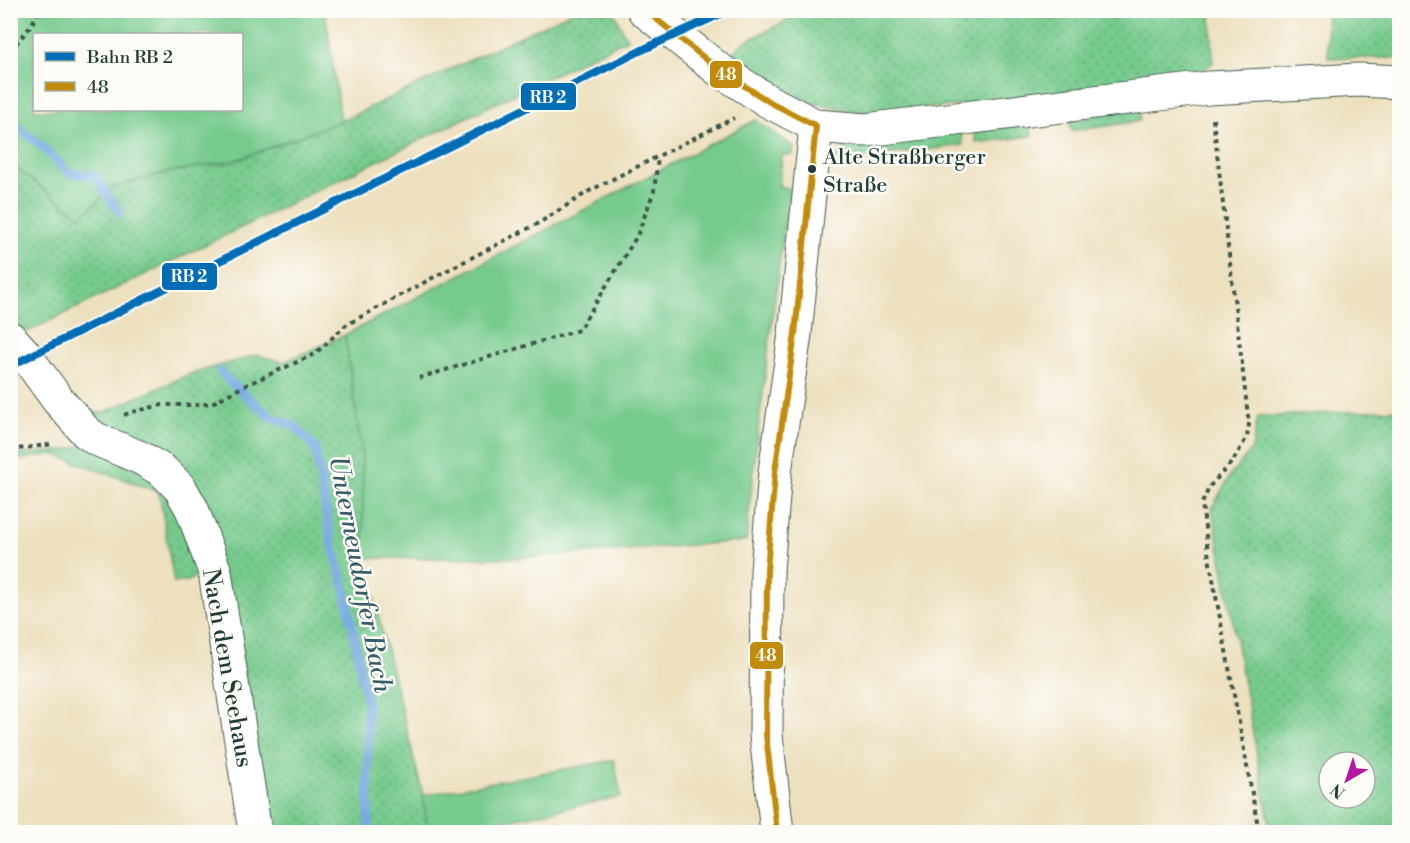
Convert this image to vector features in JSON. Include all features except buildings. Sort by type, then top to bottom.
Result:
[{"type":"street","points":[[644,10],[717,69],[768,101],[816,126],[866,130],[1209,88],[1359,80],[1400,82]]},
{"type":"street","points":[[777,832],[766,735],[767,571],[775,472],[795,334],[816,126]]},
{"type":"street","name":"Nach dem Seehaus","points":[[10,338],[86,432],[163,471],[180,488],[192,508],[215,572],[255,832]]},
{"type":"path","points":[[10,51],[31,26],[39,10]]},
{"type":"path","points":[[1209,88],[1249,424],[1247,437],[1233,461],[1210,486],[1202,503],[1208,552],[1259,832]]},
{"type":"path","points":[[10,450],[70,442],[86,432],[132,412],[162,405],[201,405],[214,402],[315,354],[346,325],[539,223],[591,190],[768,101]]},
{"type":"path","points":[[419,378],[579,330],[637,236],[654,191],[658,158]]},
{"type":"green space","points":[[10,11],[325,11],[341,121],[234,161],[168,172],[112,188],[81,217],[11,164],[11,42],[19,27],[11,22]]},
{"type":"green space","points":[[574,11],[610,11],[615,15],[627,39],[23,334],[11,310],[10,164],[81,217],[112,188],[168,172],[234,161],[341,121]]},
{"type":"green space","points":[[805,11],[1257,11],[1211,13],[1213,63],[1203,70],[978,104],[866,113],[812,103],[766,81],[732,53],[745,42]]},
{"type":"green space","points":[[1326,11],[1399,11],[1399,58],[1328,58]]},
{"type":"green space","points":[[1139,106],[1140,121],[1072,131],[1069,121]]},
{"type":"green space","points":[[756,120],[794,147],[793,155],[782,155],[779,186],[789,188],[746,541],[516,558],[364,558],[362,453],[345,335]]},
{"type":"green space","points":[[1029,123],[1032,136],[976,143],[974,129]]},
{"type":"green space","points":[[961,131],[963,145],[838,161],[835,158],[841,150],[857,140]]},
{"type":"green space","points":[[345,335],[362,453],[364,558],[423,795],[428,832],[263,832],[201,508],[75,410],[102,413],[190,374],[257,355],[283,362]]},
{"type":"green space","points":[[1399,409],[1399,832],[1271,832],[1212,508],[1230,476],[1252,449],[1258,417]]},
{"type":"green space","points":[[90,442],[168,486],[199,574],[188,581],[174,583],[159,492],[53,454],[11,461],[11,455],[68,450]]},
{"type":"green space","points":[[614,760],[621,797],[498,822],[499,832],[428,832],[423,795]]},
{"type":"waterway","name":"Unterneudorfer Bach","points":[[10,122],[37,142],[69,173],[94,175],[120,213]]},
{"type":"waterway","name":"Unterneudorfer Bach","points":[[220,371],[272,418],[295,426],[315,448],[331,540],[345,589],[367,705],[369,832]]},
{"type":"transit line","name":"48","points":[[645,10],[718,69],[768,101],[816,126]]},
{"type":"transit line","points":[[10,366],[642,50],[729,10]]},
{"type":"transit line","name":"48","points":[[777,832],[766,735],[767,571],[775,472],[795,334],[816,126]]},
{"type":"place","name":"Alte Straßberger Straße","points":[[812,169]]}]
